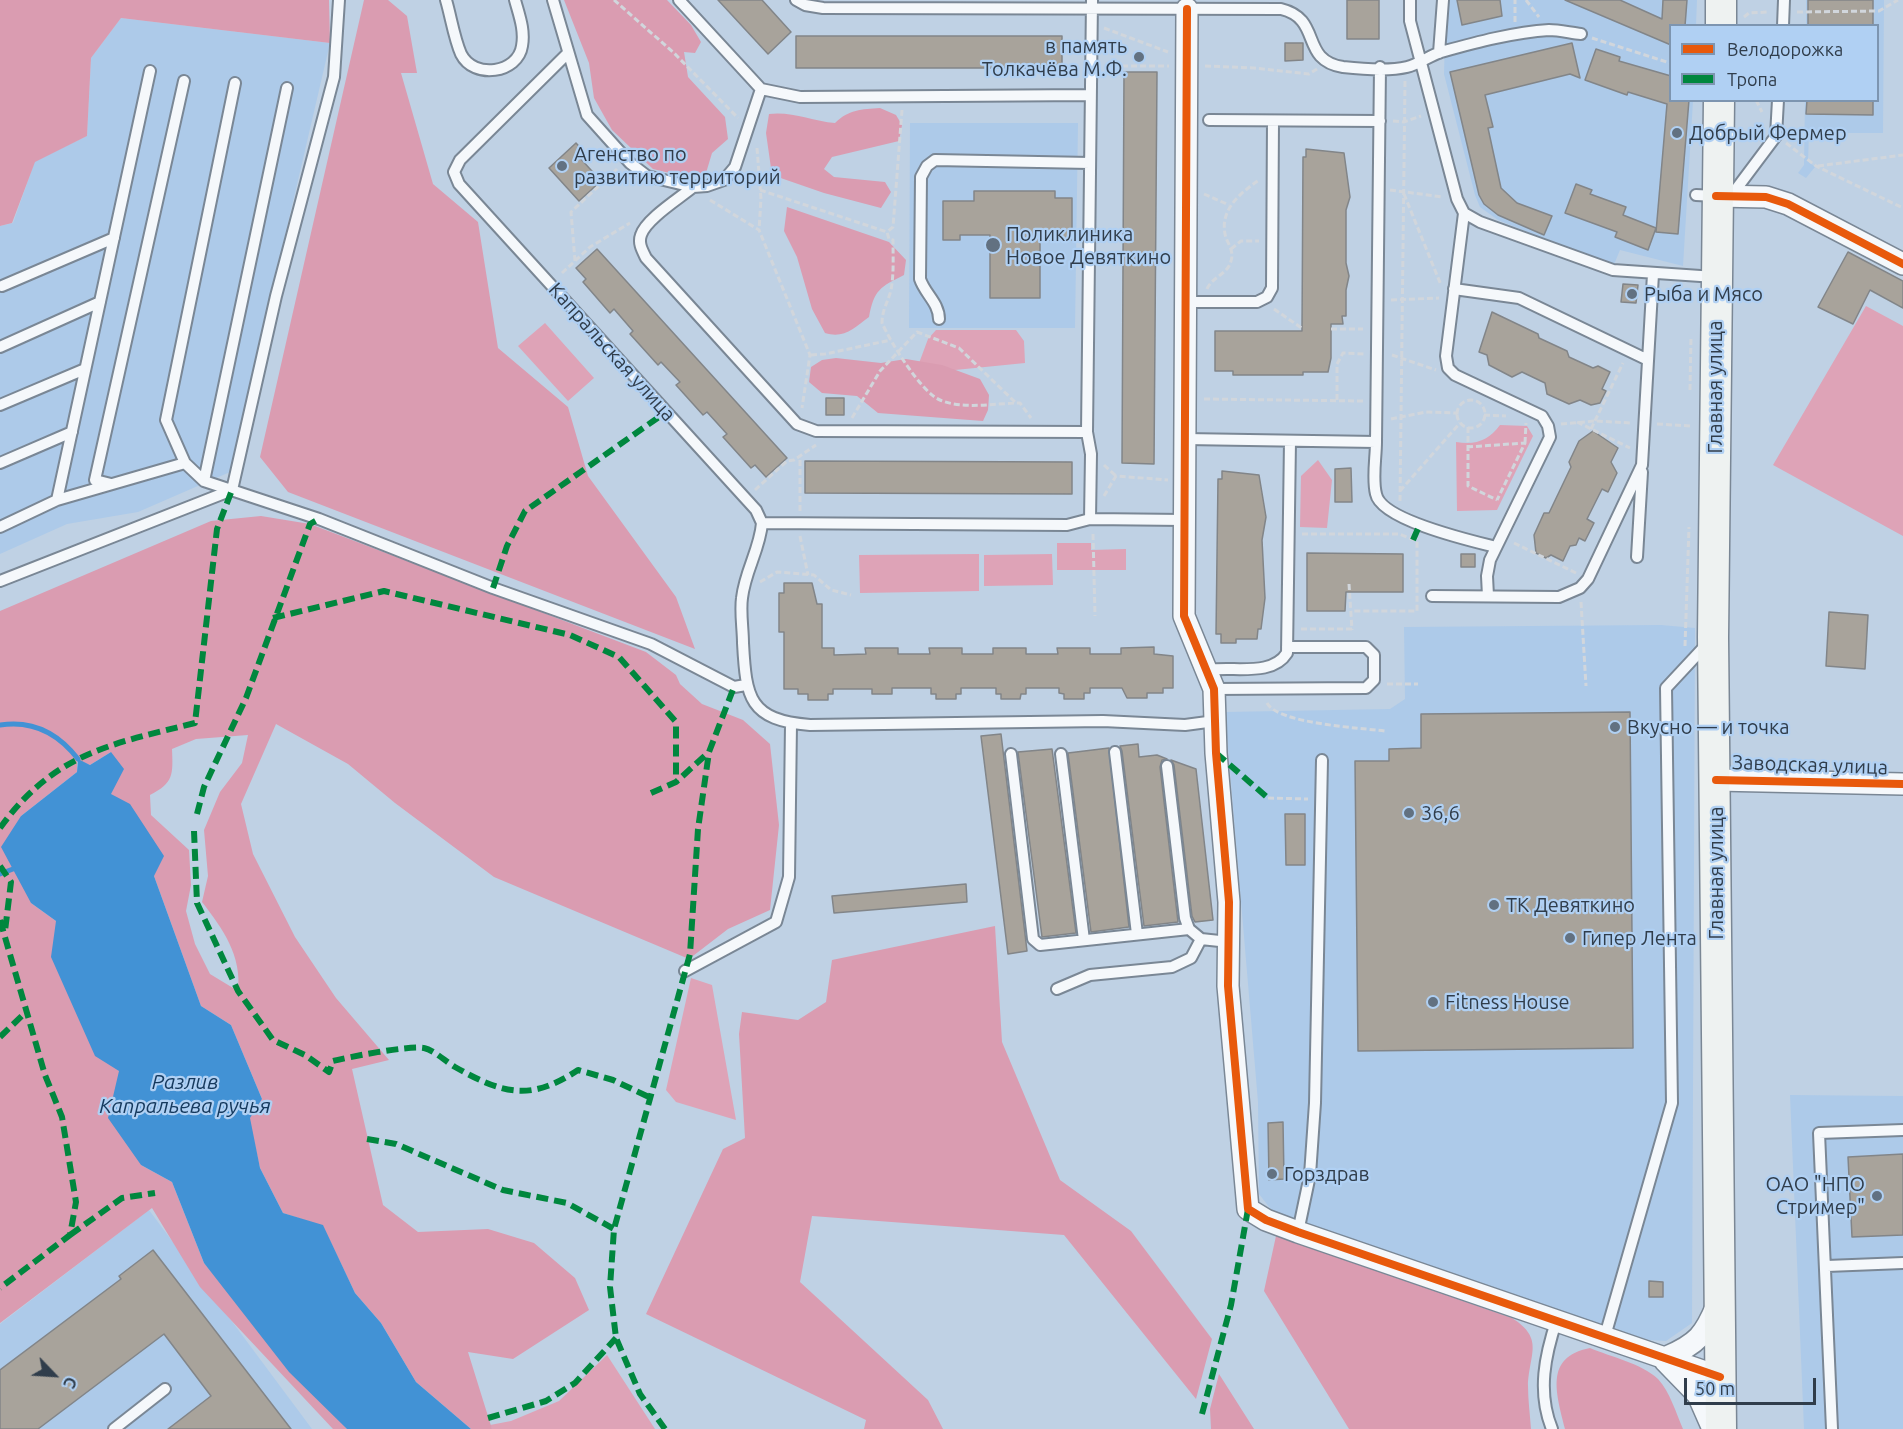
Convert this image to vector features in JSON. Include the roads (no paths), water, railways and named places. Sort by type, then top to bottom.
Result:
[{"type":"main road","name":"Главная улица","points":[[1719,102],[1714,196],[1713,637],[1721,1429]]},
{"type":"street","points":[[1197,6],[1187,62],[1186,189],[1196,302],[1185,399],[1184,616],[1211,680],[1229,902],[1229,997],[1248,1209],[1266,1221],[1557,1319],[1720,1377]]},
{"type":"street","points":[[1714,196],[1766,197],[1788,204],[1808,220],[1903,264]]},
{"type":"street","name":"Заводская улица","points":[[1716,780],[1903,784]]},
{"type":"street","points":[[1667,1357],[1697,1341],[1708,1328],[1719,1302]]},
{"type":"street","points":[[1647,1350],[1681,1375],[1698,1395],[1713,1429]]},
{"type":"lane","points":[[232,490],[276,296],[334,77],[339,0]]},
{"type":"lane","points":[[446,0],[462,56],[476,68],[495,71],[512,64],[522,48],[523,29],[514,0]]},
{"type":"lane","points":[[553,0],[587,115],[627,160],[647,176],[693,187],[707,186],[724,180],[735,167],[761,89]]},
{"type":"lane","points":[[679,0],[761,89],[800,97],[1090,95]]},
{"type":"lane","points":[[796,0],[805,5],[823,8],[1091,5],[1281,9],[1302,18],[1315,50],[1325,62],[1344,67],[1405,68],[1438,53],[1514,36],[1550,30],[1581,34]]},
{"type":"lane","points":[[1410,0],[1410,21],[1457,199],[1464,213],[1480,222],[1609,269],[1715,277]]},
{"type":"lane","points":[[1438,53],[1443,0]]},
{"type":"lane","points":[[1783,24],[1784,0]]},
{"type":"lane","points":[[1090,519],[1091,454],[1086,432],[1091,5]]},
{"type":"lane","name":"Капральская улица","points":[[568,53],[460,160],[454,172],[459,184],[745,499],[762,523]]},
{"type":"lane","points":[[1380,67],[1376,495],[1382,506],[1439,533],[1499,542]]},
{"type":"lane","points":[[57,500],[150,71]]},
{"type":"lane","points":[[111,484],[94,480],[184,81]]},
{"type":"lane","points":[[235,83],[166,420],[185,463],[204,481],[318,519],[493,588],[651,644],[734,687],[746,685]]},
{"type":"lane","points":[[204,481],[287,88]]},
{"type":"lane","points":[[1714,196],[1776,136],[1778,102]]},
{"type":"lane","points":[[1209,120],[1380,121]]},
{"type":"lane","points":[[1196,302],[1257,302],[1267,297],[1272,288],[1273,121]]},
{"type":"lane","points":[[939,319],[939,309],[923,289],[920,279],[921,177],[927,166],[935,160],[1090,163]]},
{"type":"lane","points":[[693,187],[650,223],[641,234],[640,245],[646,258],[797,424],[816,431],[1086,432]]},
{"type":"lane","points":[[1464,213],[1451,295],[1446,356],[1448,368],[1455,375],[1542,416],[1548,426],[1550,437],[1499,542],[1486,576],[1488,596]]},
{"type":"lane","points":[[2,286],[114,238]]},
{"type":"lane","points":[[1637,557],[1653,274]]},
{"type":"lane","points":[[1451,295],[1519,298],[1648,360]]},
{"type":"lane","points":[[0,347],[100,302]]},
{"type":"lane","points":[[0,405],[86,369]]},
{"type":"lane","points":[[0,463],[72,432]]},
{"type":"lane","points":[[1185,439],[1376,442]]},
{"type":"lane","points":[[1211,680],[1226,668],[1271,668],[1281,663],[1287,647],[1290,441]]},
{"type":"lane","points":[[1432,596],[1559,597],[1580,588],[1588,579],[1643,460]]},
{"type":"lane","points":[[0,527],[57,500],[185,463]]},
{"type":"lane","points":[[0,581],[232,490]]},
{"type":"lane","points":[[1184,520],[1090,519],[1067,525],[762,523],[761,538],[741,599],[746,685],[755,704],[769,718],[791,724],[1103,721],[1185,725],[1215,722]]},
{"type":"lane","points":[[1605,1336],[1672,1103],[1666,688],[1713,637]]},
{"type":"lane","points":[[1211,680],[1260,689],[1366,688],[1374,681],[1374,655],[1366,647],[1287,647]]},
{"type":"lane","points":[[685,971],[776,922],[789,877],[791,724]]},
{"type":"lane","points":[[1115,752],[1137,934]]},
{"type":"lane","points":[[1011,754],[1033,939],[1040,945],[1189,929]]},
{"type":"lane","points":[[1061,754],[1084,940]]},
{"type":"lane","points":[[1298,1232],[1310,1175],[1315,1103],[1322,760]]},
{"type":"lane","points":[[1167,766],[1185,918],[1189,929],[1201,939],[1228,942]]},
{"type":"lane","points":[[1057,989],[1090,975],[1172,967],[1191,958],[1201,939]]},
{"type":"lane","points":[[1832,1429],[1827,1266],[1819,1133],[1903,1130]]},
{"type":"lane","points":[[1827,1266],[1903,1263]]},
{"type":"lane","points":[[1552,1429],[1544,1388],[1545,1355],[1557,1319]]},
{"type":"lane","points":[[114,1429],[165,1389]]},
{"type":"water","name":"Разлив Капральева ручья","points":[[111,752],[124,769],[111,794],[130,804],[164,856],[154,876],[201,1006],[231,1025],[262,1099],[250,1118],[260,1168],[283,1213],[323,1225],[355,1293],[381,1323],[416,1382],[471,1429],[347,1429],[289,1372],[204,1263],[172,1182],[141,1165],[108,1118],[119,1071],[95,1056],[51,957],[56,921],[31,903],[1,847],[21,816],[77,772],[78,759],[90,765]]},
{"type":"waterway","points":[[0,725],[23,725],[44,730],[62,742],[78,759]]},
{"type":"waterway","points":[[0,874],[13,869]]},
{"type":"place","name":"в память Толкачёва М.Ф.","points":[[1139,57]]},
{"type":"place","name":"Добрый Фермер","points":[[1677,133]]},
{"type":"place","name":"Агенство по развитию территорий","points":[[562,166]]},
{"type":"place","name":"Поликлиника Новое Девяткино","points":[[993,245]]},
{"type":"place","name":"Рыба и Мясо","points":[[1632,294]]},
{"type":"place","name":"Вкусно — и точка","points":[[1615,727]]},
{"type":"place","name":"36,6","points":[[1409,813]]},
{"type":"place","name":"ТК Девяткино","points":[[1494,905]]},
{"type":"place","name":"Гипер Лента","points":[[1570,938]]},
{"type":"place","name":"Fitness House","points":[[1433,1002]]},
{"type":"place","name":"Горздрав","points":[[1272,1174]]},
{"type":"place","name":"ОАО \"НПО Стример\"","points":[[1877,1196]]}]
